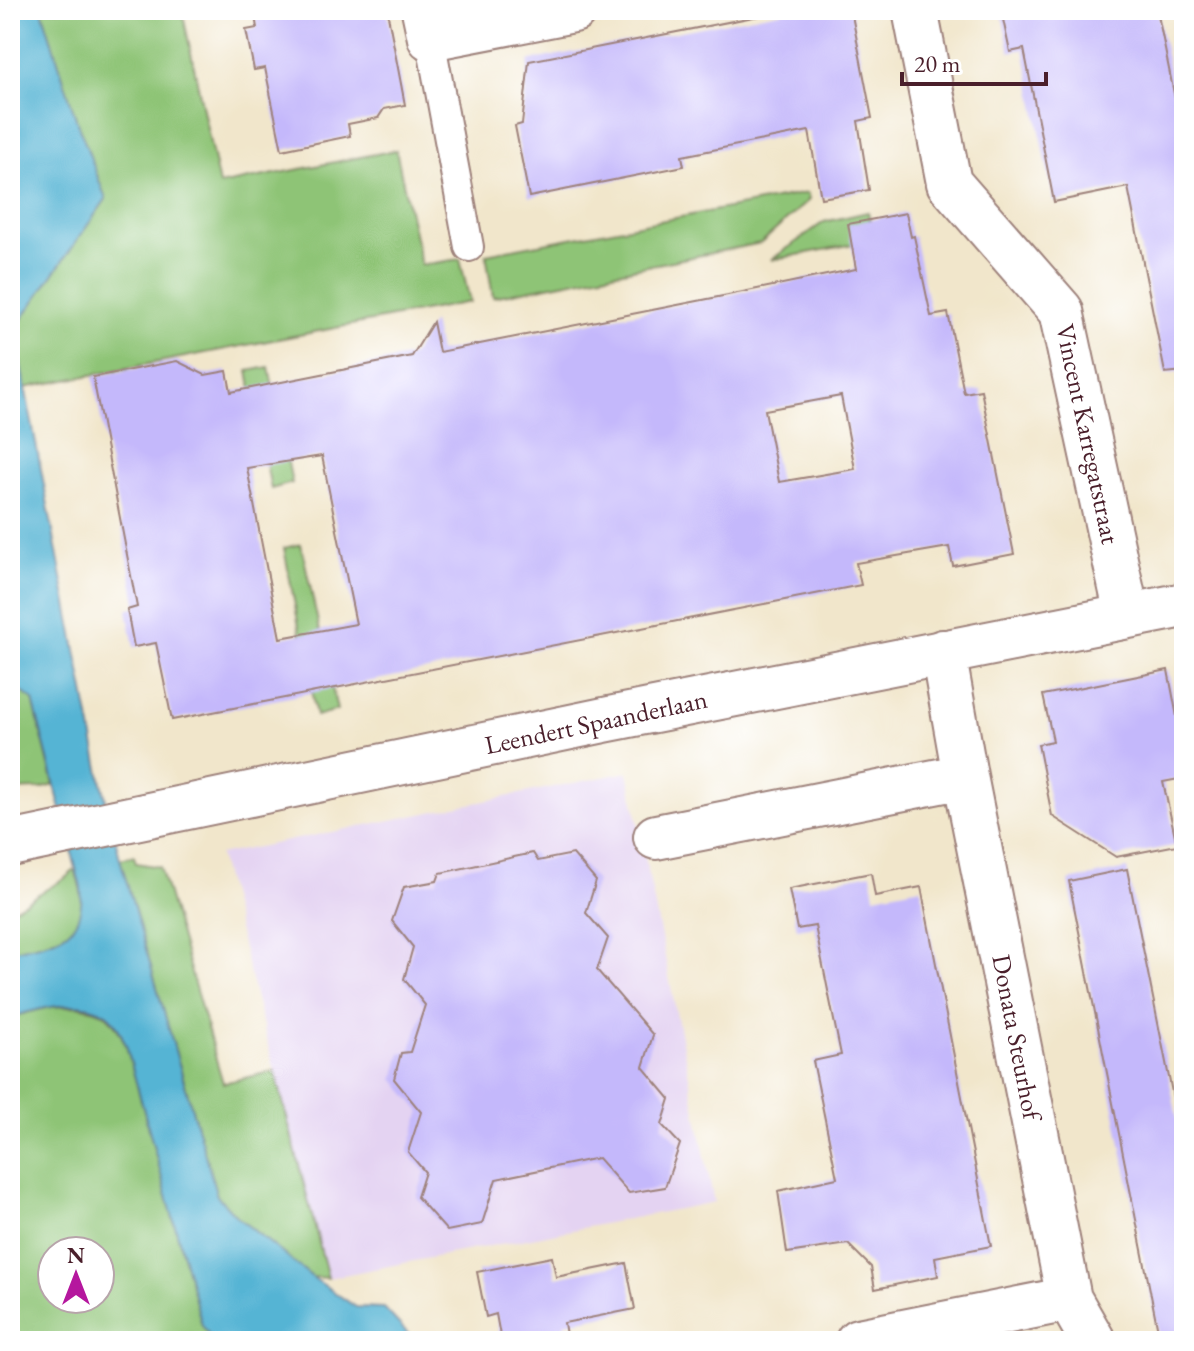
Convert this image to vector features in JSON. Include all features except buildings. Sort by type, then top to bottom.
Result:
[{"type":"street","points":[[427,24],[574,10]]},
{"type":"street","name":"Vincent Karregatstraat","points":[[915,10],[949,183],[1061,311],[1127,615]]},
{"type":"street","name":"Leendert Spaanderlaan","points":[[10,844],[1184,605]]},
{"type":"street","name":"Donata Steurhof","points":[[943,652],[1069,1299],[1093,1341]]},
{"type":"street","points":[[656,837],[965,776]]},
{"type":"street","points":[[858,1341],[1069,1299]]},
{"type":"lane","points":[[427,24],[469,247]]},
{"type":"shaded area","points":[[628,772],[714,1202],[328,1278],[219,855]]},
{"type":"green space","points":[[42,10],[182,10],[219,185],[396,150],[421,265],[460,259],[470,302],[24,388],[14,330],[106,199],[76,119]]},
{"type":"green space","points":[[807,193],[809,200],[761,243],[493,297],[486,254]]},
{"type":"green space","points":[[868,212],[875,240],[771,260],[824,222]]},
{"type":"green space","points":[[269,367],[292,483],[271,489],[248,371]]},
{"type":"green space","points":[[301,544],[337,710],[316,716],[284,548]]},
{"type":"green space","points":[[10,683],[33,700],[54,785],[41,789],[10,790]]},
{"type":"green space","points":[[134,856],[136,863],[160,867],[223,1083],[275,1071],[328,1278],[312,1277],[237,1217],[217,1196],[120,859]]},
{"type":"green space","points":[[75,870],[82,908],[78,921],[59,937],[10,951],[10,911]]},
{"type":"green space","points":[[74,1006],[101,1012],[117,1028],[126,1045],[202,1325],[214,1341],[10,1341],[10,1017],[50,1007]]},
{"type":"water","points":[[10,10],[42,10],[76,119],[106,199],[14,330],[100,774],[120,859],[217,1196],[237,1217],[312,1277],[356,1307],[384,1308],[415,1341],[214,1341],[202,1325],[126,1045],[115,1023],[105,1013],[83,1005],[45,1008],[10,1017],[10,951],[51,940],[71,928],[78,918],[81,888],[33,700],[10,683]]}]
